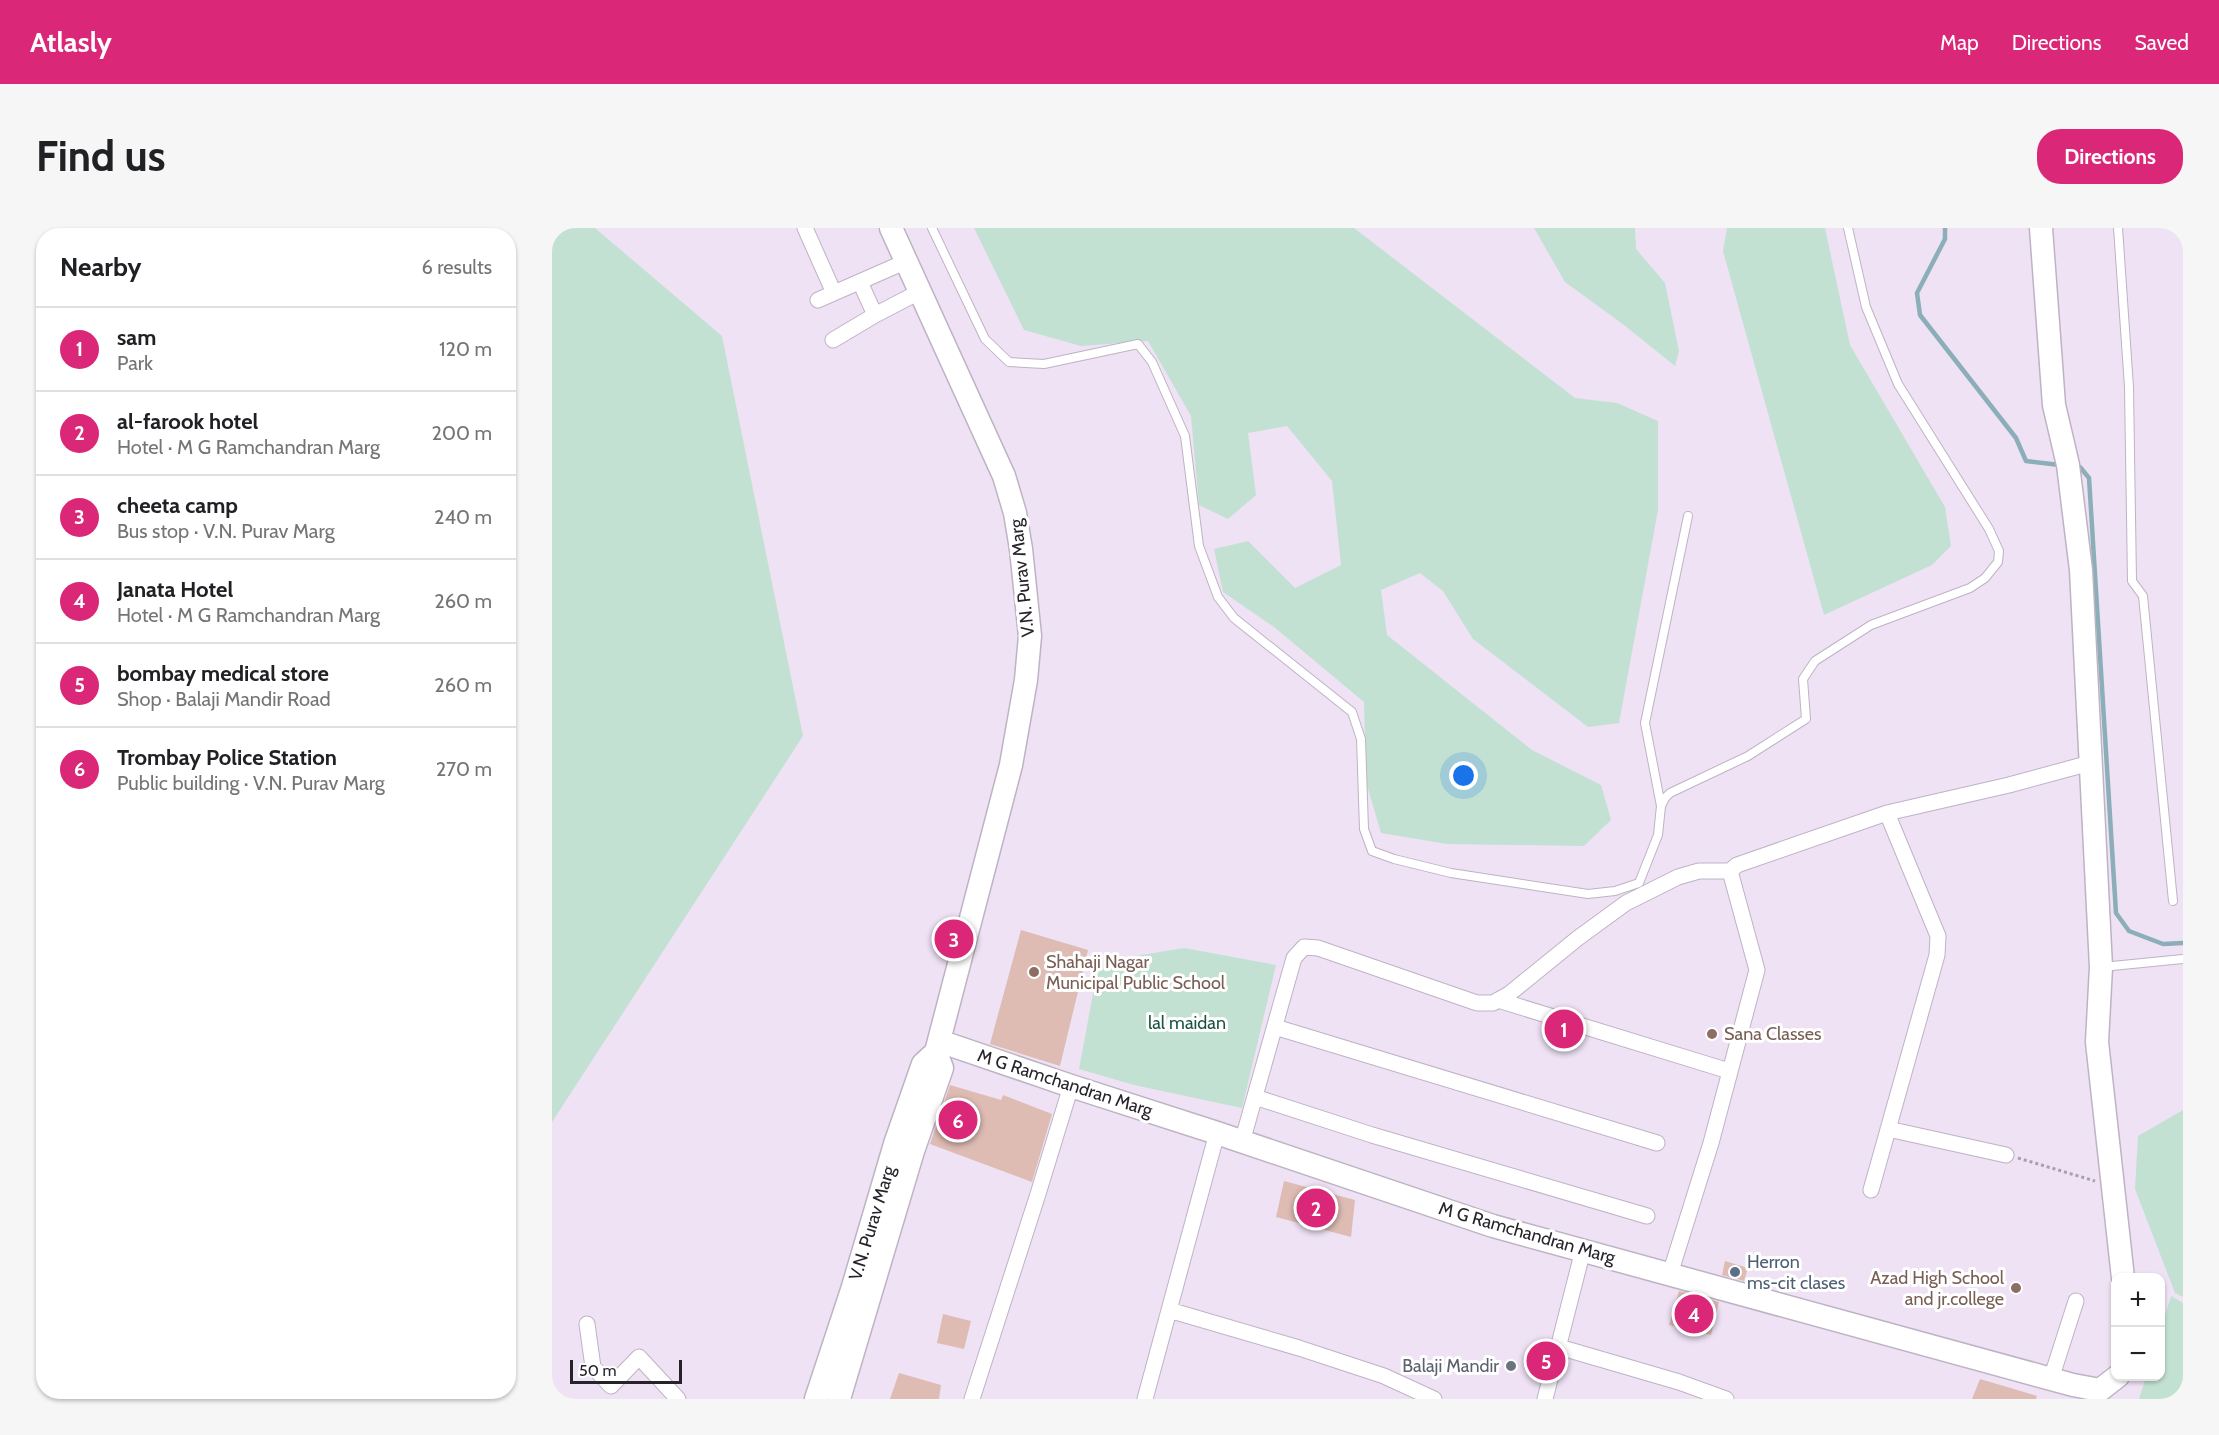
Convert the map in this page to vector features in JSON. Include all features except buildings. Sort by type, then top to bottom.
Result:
[{"type":"street","points":[[805,228],[834,293]]},
{"type":"street","name":"V.N. Purav Marg","points":[[839,1399],[861,1293],[904,1148],[942,1068],[938,1046],[1011,765],[1026,680],[1030,636],[1021,549],[1015,513],[1004,476],[891,228]]},
{"type":"street","points":[[2041,228],[2054,405],[2067,465],[2080,570],[2101,967],[2097,1042],[2123,1273]]},
{"type":"street","points":[[818,300],[907,261]]},
{"type":"street","points":[[860,282],[875,315]]},
{"type":"street","points":[[833,340],[921,291]]},
{"type":"street","points":[[1242,1142],[1294,958],[1304,947],[1318,948],[1477,1003],[1493,1003],[1509,994],[1578,938],[1626,903],[1689,874],[1700,871],[1730,871],[1737,865],[1887,813],[2009,785],[2090,763]]},
{"type":"street","points":[[1871,1190],[1936,955],[1938,936],[1887,813]]},
{"type":"street","points":[[1670,1274],[1711,1143],[1756,970],[1730,871]]},
{"type":"street","points":[[1498,1000],[1729,1071]]},
{"type":"street","points":[[1275,1027],[1657,1143]]},
{"type":"street","name":"M G Ramchandran Marg","points":[[938,1046],[1217,1133],[1493,1226],[2051,1379],[2100,1390],[2114,1381]]},
{"type":"street","points":[[972,1399],[1071,1086]]},
{"type":"street","points":[[1255,1097],[1372,1136],[1647,1216]]},
{"type":"street","points":[[1888,1129],[2006,1155]]},
{"type":"street","points":[[1145,1399],[1217,1133]]},
{"type":"street","points":[[1545,1399],[1583,1250]]},
{"type":"street","name":"V.N. Purav Marg","points":[[816,1399],[861,1293]]},
{"type":"street","points":[[2051,1379],[2076,1300]]},
{"type":"street","points":[[1169,1310],[1299,1348],[1384,1376],[1434,1399]]},
{"type":"street","points":[[587,1324],[593,1366],[611,1386],[639,1357],[678,1399]]},
{"type":"street","points":[[1558,1347],[1679,1382],[1726,1399]]},
{"type":"lane","points":[[932,228],[985,339],[1009,362],[1044,364],[1138,344],[1152,362],[1185,436],[1199,546],[1218,597],[1234,618],[1352,712],[1361,739],[1364,829],[1372,851],[1450,873],[1588,894],[1615,891],[1639,883],[1658,835],[1661,806],[1645,723],[1688,516]]},
{"type":"lane","points":[[1661,806],[1670,793],[1748,756],[1806,719],[1803,679],[1815,661],[1871,625],[1970,588],[1985,578],[1998,562],[1999,550],[1989,529],[1898,384],[1866,307],[1848,228]]},
{"type":"lane","points":[[2118,228],[2129,387],[2132,581],[2143,596],[2173,901]]},
{"type":"lane","points":[[2101,967],[2183,959]]},
{"type":"path","points":[[2006,1155],[2114,1187]]},
{"type":"green space","points":[[552,228],[595,228],[722,336],[803,736],[552,1122]]},
{"type":"green space","points":[[974,228],[1354,228],[1575,398],[1617,403],[1658,421],[1658,510],[1619,723],[1588,727],[1473,639],[1443,591],[1420,573],[1381,590],[1387,635],[1532,750],[1601,785],[1611,820],[1584,846],[1447,844],[1381,833],[1366,782],[1364,702],[1274,627],[1223,592],[1214,549],[1248,541],[1295,588],[1341,565],[1332,481],[1287,426],[1248,433],[1256,495],[1228,519],[1199,505],[1191,416],[1148,341],[1081,346],[1024,330]]},
{"type":"green space","points":[[1534,228],[1635,228],[1636,249],[1665,283],[1679,351],[1675,366],[1565,282]]},
{"type":"green space","points":[[1727,228],[1825,228],[1850,345],[1945,507],[1951,546],[1932,565],[1824,615],[1723,251]]},
{"type":"green space","name":"lal maidan","points":[[1184,948],[1276,965],[1242,1108],[1134,1085],[1079,1069],[1099,962]]},
{"type":"green space","points":[[2183,1110],[2183,1297],[2175,1293],[2135,1189],[2138,1136]]},
{"type":"green space","points":[[2171,1296],[2183,1303],[2183,1399],[2139,1399],[2145,1381],[2165,1381],[2165,1316]]},
{"type":"waterway","points":[[1945,228],[1945,239],[1917,293],[1920,315],[2016,438],[2026,461],[2060,465]]},
{"type":"waterway","points":[[2074,467],[2080,467],[2089,478],[2116,913],[2129,931],[2163,944],[2183,943]]},
{"type":"place","name":"cheeta camp","points":[[954,939]]},
{"type":"place","name":"Shahaji Nagar Municipal Public School","points":[[1034,972]]},
{"type":"place","name":"sam","points":[[1564,1029]]},
{"type":"place","name":"Sana Classes","points":[[1712,1034]]},
{"type":"place","name":"Trombay Police Station","points":[[958,1120]]},
{"type":"place","name":"al-farook hotel","points":[[1316,1208]]},
{"type":"place","name":"Herron ms-cit clases","points":[[1735,1272]]},
{"type":"place","name":"Azad High School and jr.college","points":[[2016,1288]]},
{"type":"place","name":"Janata Hotel","points":[[1694,1314]]},
{"type":"place","name":"bombay medical store","points":[[1546,1361]]},
{"type":"place","name":"Balaji Mandir","points":[[1511,1366]]}]
